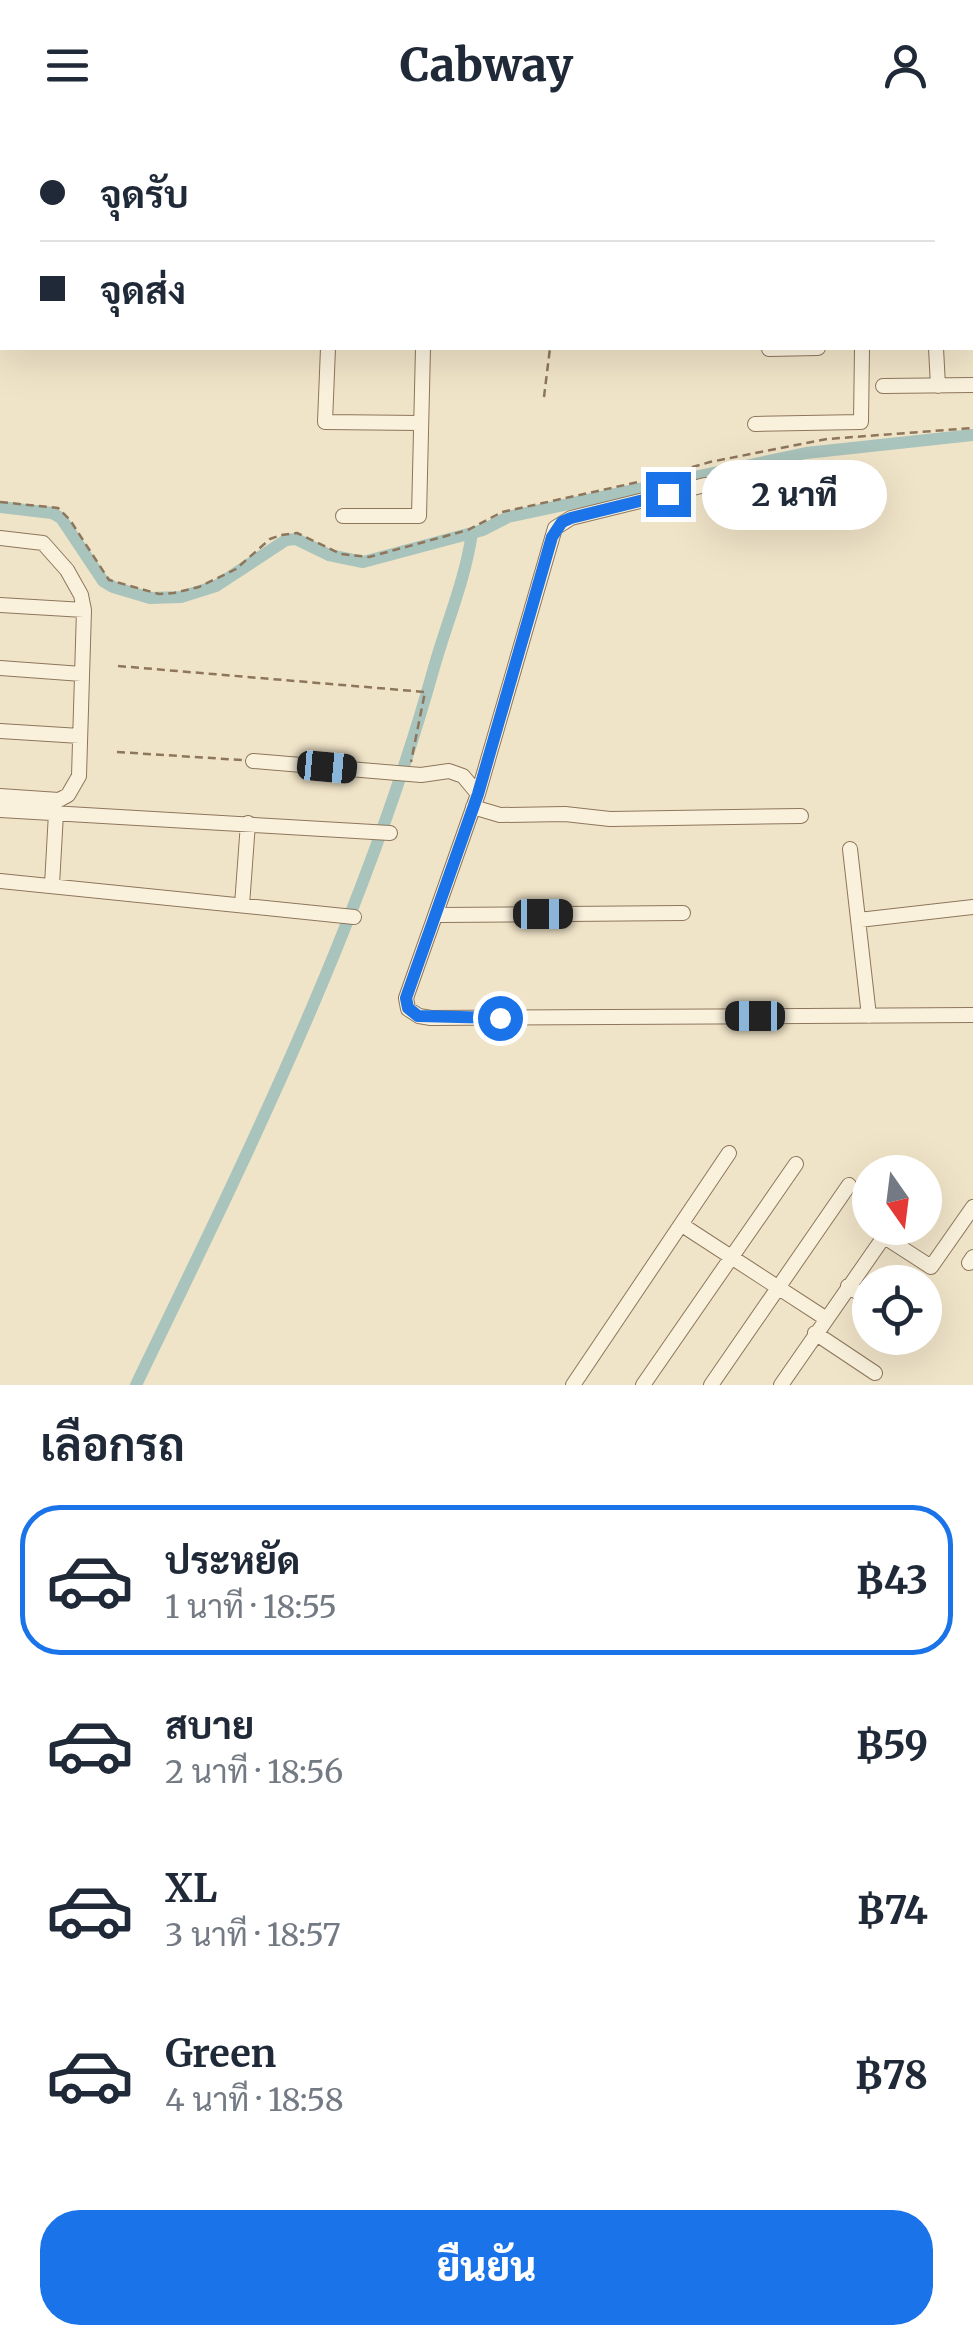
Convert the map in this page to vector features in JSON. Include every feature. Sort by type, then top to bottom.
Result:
[{"type":"street","points":[[328,350],[325,422],[420,423]]},
{"type":"street","points":[[343,516],[420,516],[423,350]]},
{"type":"street","points":[[755,424],[861,422],[862,350]]},
{"type":"street","points":[[936,350],[938,386]]},
{"type":"street","points":[[883,386],[973,385]]},
{"type":"street","points":[[705,484],[571,518],[556,528],[476,801],[406,998],[408,1008],[418,1016],[973,1014]]},
{"type":"street","points":[[0,538],[43,542],[67,570],[84,610],[78,776],[68,795],[58,800],[0,796]]},
{"type":"street","points":[[0,605],[84,610]]},
{"type":"street","points":[[0,668],[82,674]]},
{"type":"street","points":[[0,731],[80,736]]},
{"type":"street","points":[[253,761],[421,775],[444,770],[459,774],[476,801],[500,815],[565,814],[610,819],[802,816]]},
{"type":"street","points":[[0,810],[390,833]]},
{"type":"street","points":[[52,885],[56,813]]},
{"type":"street","points":[[242,905],[248,823]]},
{"type":"street","points":[[850,848],[870,1016]]},
{"type":"street","points":[[0,881],[354,917]]},
{"type":"street","points":[[859,920],[973,907]]},
{"type":"street","points":[[438,914],[683,913]]},
{"type":"street","points":[[574,1385],[729,1153]]},
{"type":"street","points":[[643,1385],[796,1164]]},
{"type":"street","points":[[711,1385],[848,1185]]},
{"type":"street","points":[[903,1245],[931,1267],[973,1207]]},
{"type":"street","points":[[682,1224],[825,1318]]},
{"type":"street","points":[[784,1384],[877,1245]]},
{"type":"street","points":[[848,1286],[852,1289]]},
{"type":"street","points":[[815,1333],[875,1373]]},
{"type":"path","points":[[544,397],[550,350]]},
{"type":"path","points":[[0,502],[58,508],[109,580],[167,594],[199,587],[222,576],[281,535],[297,533],[342,554],[368,556],[468,530],[502,512],[644,482],[752,453],[827,439],[973,428]]},
{"type":"path","points":[[118,666],[425,692],[408,774]]},
{"type":"path","points":[[117,752],[253,761]]},
{"type":"waterway","points":[[0,507],[52,513],[61,518],[103,581],[113,587],[150,598],[181,597],[216,586],[286,540],[296,539],[329,555],[363,562],[483,530],[508,517],[806,453],[973,435]]},
{"type":"waterway","points":[[136,1385],[261,1123],[338,946],[405,764],[472,533]]},
{"type":"route","points":[[500,1018],[418,1016],[412,1014],[406,998],[478,794],[552,537],[556,528],[571,518],[668,494]]}]
